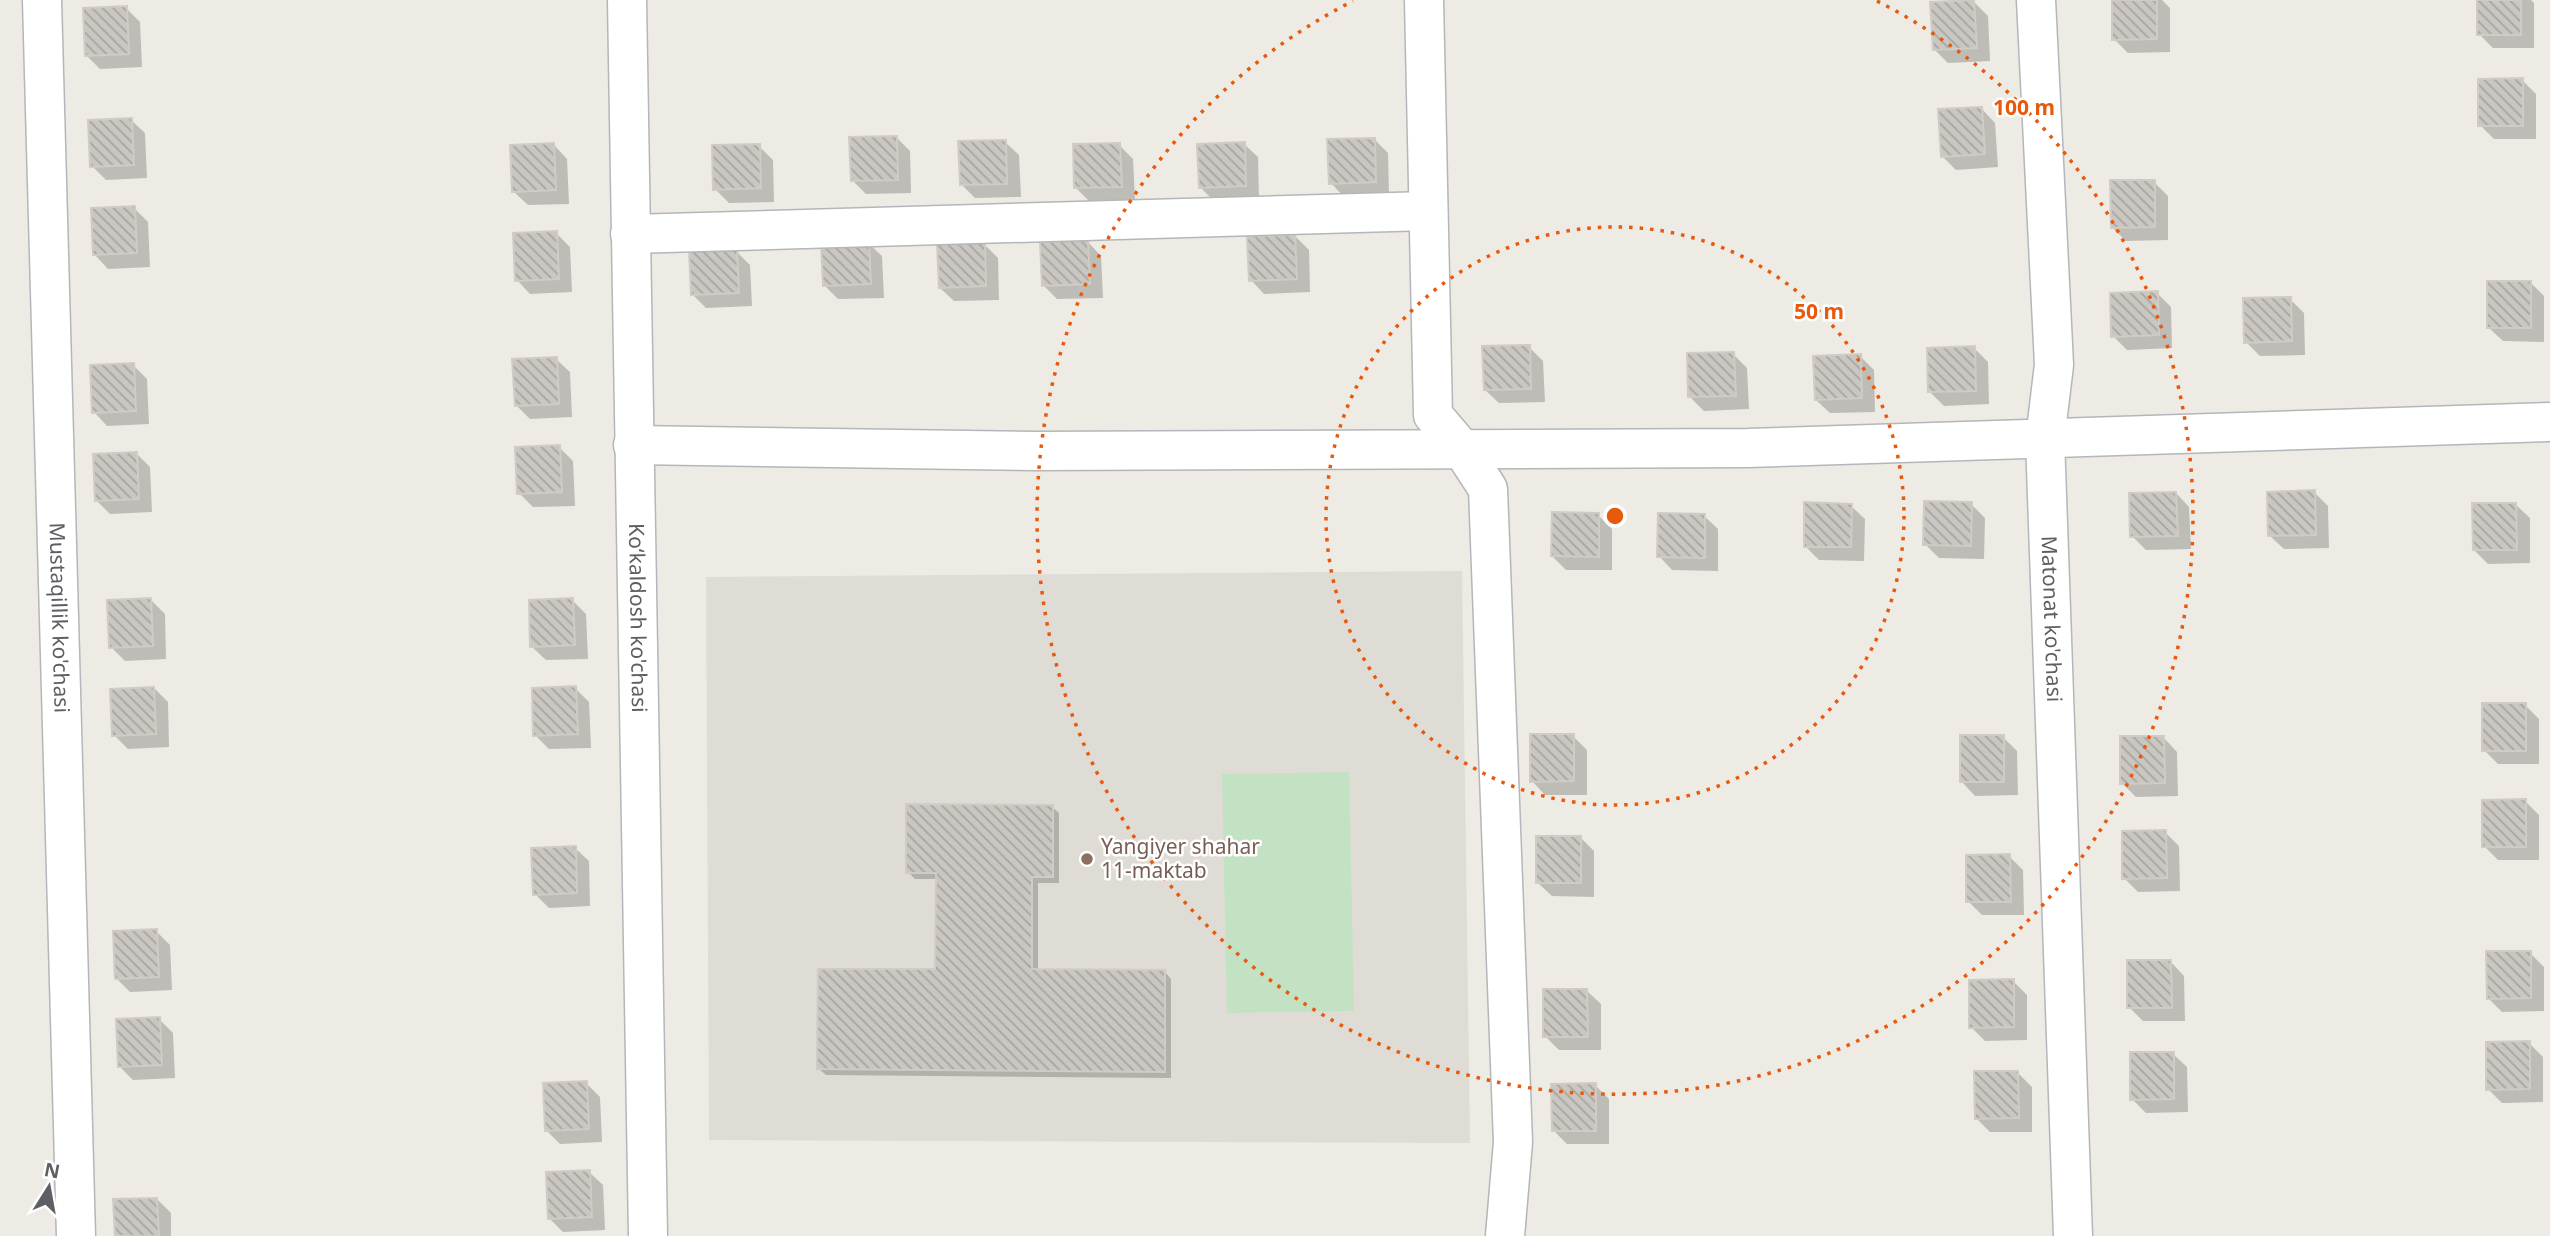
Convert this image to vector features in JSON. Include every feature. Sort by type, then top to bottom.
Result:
[{"type":"street","name":"Mustaqillik ko'chasi","points":[[42,0],[76,1236]]},
{"type":"street","name":"Ko‘kaldosh ko'chasi","points":[[626,0],[648,1236]]},
{"type":"street","points":[[1424,0],[1433,415],[1462,449],[1488,489],[1513,1142],[1506,1236]]},
{"type":"street","name":"Matonat ko'chasi","points":[[2036,0],[2054,365],[2045,439],[2073,1236]]},
{"type":"street","points":[[630,233],[1428,211]]},
{"type":"street","points":[[633,445],[1035,451],[1748,448],[2550,422]]},
{"type":"shaded area","name":"Yangiyer shahar 11-maktab","points":[[1462,571],[1470,1143],[709,1140],[706,577]]},
{"type":"green space","points":[[1349,772],[1354,1011],[1227,1013],[1222,774]]},
{"type":"building","points":[[1974,0],[1977,48],[1933,50],[1930,2]]},
{"type":"building","points":[[2112,0],[2157,0],[2157,39],[2112,40]]},
{"type":"building","points":[[2477,0],[2521,0],[2521,35],[2477,35]]},
{"type":"building","points":[[127,6],[129,54],[85,56],[83,8]]},
{"type":"building","points":[[2523,78],[2523,126],[2478,126],[2478,79]]},
{"type":"building","points":[[1982,107],[1985,154],[1941,157],[1938,109]]},
{"type":"building","points":[[132,118],[134,165],[90,167],[88,120]]},
{"type":"building","points":[[897,136],[898,180],[851,181],[849,137]]},
{"type":"building","points":[[1375,138],[1376,182],[1329,184],[1327,139]]},
{"type":"building","points":[[1006,140],[1007,184],[960,185],[958,141]]},
{"type":"building","points":[[1245,142],[1246,186],[1199,188],[1197,144]]},
{"type":"building","points":[[554,143],[556,190],[512,192],[510,145]]},
{"type":"building","points":[[1120,143],[1122,187],[1074,188],[1073,144]]},
{"type":"building","points":[[760,144],[761,188],[713,190],[712,145]]},
{"type":"building","points":[[2110,180],[2155,180],[2155,227],[2111,228]]},
{"type":"building","points":[[135,206],[137,253],[93,255],[91,208]]},
{"type":"building","points":[[557,231],[559,279],[515,281],[513,233]]},
{"type":"building","points":[[1295,235],[1297,279],[1249,281],[1247,236]]},
{"type":"building","points":[[1088,240],[1090,284],[1042,286],[1040,242]]},
{"type":"building","points":[[869,241],[871,284],[823,286],[821,242]]},
{"type":"building","points":[[985,242],[986,286],[939,288],[937,244]]},
{"type":"building","points":[[737,249],[739,293],[691,295],[689,250]]},
{"type":"building","points":[[2487,281],[2531,281],[2531,328],[2487,328]]},
{"type":"building","points":[[2158,291],[2159,335],[2111,337],[2110,293]]},
{"type":"building","points":[[2291,297],[2292,341],[2244,343],[2243,298]]},
{"type":"building","points":[[1530,345],[1531,389],[1484,390],[1482,346]]},
{"type":"building","points":[[1975,346],[1976,391],[1928,392],[1927,348]]},
{"type":"building","points":[[1734,352],[1736,396],[1688,397],[1687,353]]},
{"type":"building","points":[[1861,354],[1862,398],[1815,400],[1813,356]]},
{"type":"building","points":[[557,357],[559,404],[515,406],[512,359]]},
{"type":"building","points":[[134,363],[136,411],[92,413],[90,365]]},
{"type":"building","points":[[560,445],[562,492],[517,494],[515,447]]},
{"type":"building","points":[[137,452],[139,499],[95,501],[93,454]]},
{"type":"building","points":[[2315,490],[2316,535],[2268,536],[2267,492]]},
{"type":"building","points":[[2176,492],[2178,536],[2130,537],[2129,493]]},
{"type":"building","points":[[1924,501],[1972,502],[1971,546],[1923,545]]},
{"type":"building","points":[[1804,502],[1852,504],[1851,547],[1804,547]]},
{"type":"building","points":[[2472,503],[2516,503],[2517,550],[2473,550]]},
{"type":"building","points":[[1552,512],[1599,513],[1599,557],[1551,556]]},
{"type":"building","points":[[1658,513],[1705,514],[1705,558],[1657,557]]},
{"type":"building","points":[[151,598],[153,646],[109,648],[107,600]]},
{"type":"building","points":[[573,598],[575,645],[530,647],[529,600]]},
{"type":"building","points":[[576,686],[578,734],[533,736],[532,688]]},
{"type":"building","points":[[154,687],[156,734],[112,736],[110,689]]},
{"type":"building","points":[[2482,703],[2526,703],[2526,751],[2482,751]]},
{"type":"building","points":[[1530,734],[1574,734],[1574,781],[1530,782]]},
{"type":"building","points":[[1960,735],[2004,735],[2004,782],[1960,782]]},
{"type":"building","points":[[2120,736],[2164,736],[2165,783],[2120,784]]},
{"type":"building","points":[[2526,799],[2526,847],[2482,847],[2482,800]]},
{"type":"building","points":[[906,804],[1053,805],[1053,877],[1032,877],[1032,969],[1165,970],[1165,1072],[817,1069],[818,969],[935,969],[936,873],[906,873]]},
{"type":"building","points":[[2166,830],[2167,878],[2122,879],[2122,831]]},
{"type":"building","points":[[1536,836],[1581,836],[1581,883],[1536,883]]},
{"type":"building","points":[[576,846],[577,893],[533,895],[531,848]]},
{"type":"building","points":[[2010,854],[2011,902],[1966,902],[1966,855]]},
{"type":"building","points":[[157,929],[159,977],[115,979],[113,931]]},
{"type":"building","points":[[2486,951],[2531,951],[2531,998],[2487,999]]},
{"type":"building","points":[[2127,960],[2171,960],[2172,1008],[2127,1008]]},
{"type":"building","points":[[2014,979],[2014,1027],[1969,1028],[1969,980]]},
{"type":"building","points":[[1543,989],[1587,989],[1588,1037],[1543,1037]]},
{"type":"building","points":[[160,1017],[162,1065],[118,1067],[116,1019]]},
{"type":"building","points":[[2530,1041],[2530,1089],[2486,1090],[2486,1042]]},
{"type":"building","points":[[2130,1052],[2174,1052],[2174,1099],[2130,1100]]},
{"type":"building","points":[[1974,1071],[2018,1071],[2019,1118],[1975,1119]]},
{"type":"building","points":[[587,1081],[589,1129],[545,1131],[543,1083]]},
{"type":"building","points":[[1596,1083],[1596,1131],[1552,1131],[1551,1084]]},
{"type":"building","points":[[590,1170],[592,1217],[548,1219],[546,1172]]},
{"type":"building","points":[[157,1198],[159,1236],[115,1236],[113,1199]]},
{"type":"place","name":"Yangiyer shahar 11-maktab","points":[[1087,859]]}]
